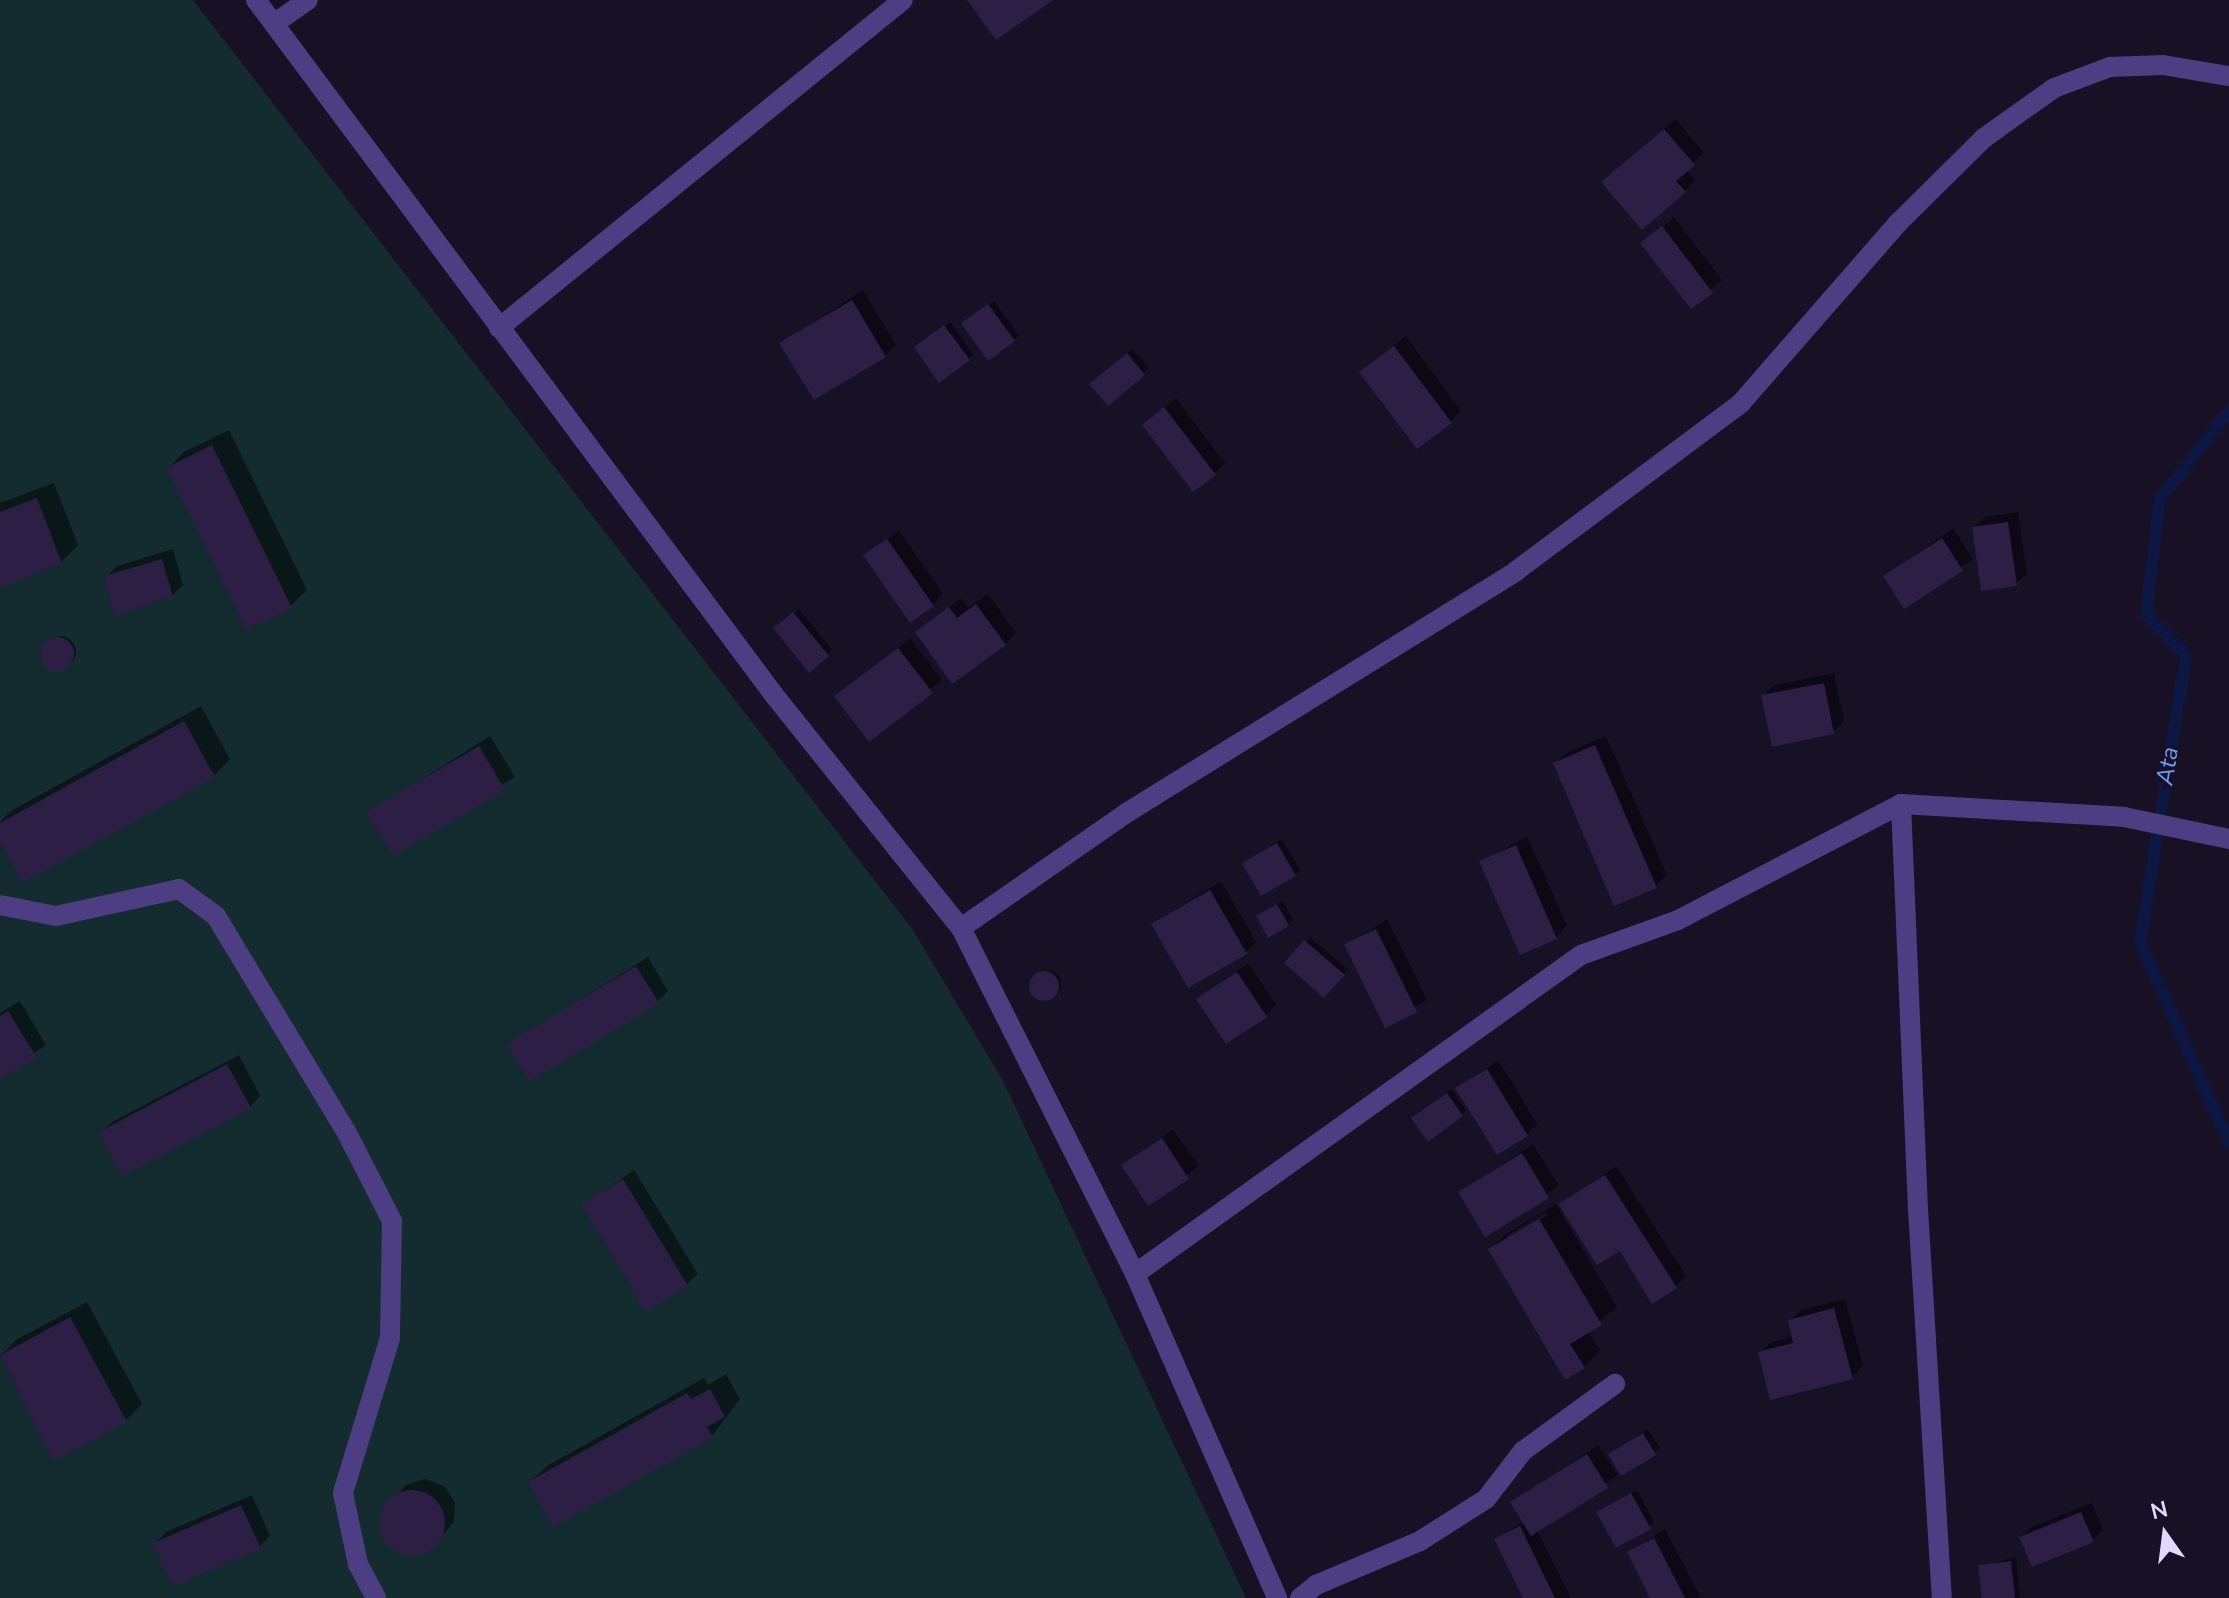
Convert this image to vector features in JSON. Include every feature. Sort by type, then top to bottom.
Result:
[{"type":"street","points":[[256,0],[774,695],[961,928],[1135,1274],[1277,1598]]},
{"type":"street","points":[[275,23],[308,0]]},
{"type":"street","points":[[499,328],[903,0]]},
{"type":"street","points":[[961,928],[1128,812],[1516,571],[1741,403],[1898,223],[1984,138],[2054,88],[2110,67],[2163,65],[2229,76]]},
{"type":"street","points":[[1135,1274],[1581,955],[1678,920],[1901,804],[2124,817],[2229,839]]},
{"type":"street","points":[[1901,804],[1918,1209],[1942,1598]]},
{"type":"street","points":[[0,905],[56,916],[179,889],[216,916],[348,1135],[392,1221],[390,1338],[343,1493],[358,1564],[376,1598]]},
{"type":"street","points":[[1300,1598],[1316,1585],[1420,1541],[1486,1499],[1523,1451],[1615,1384]]},
{"type":"green space","points":[[0,0],[193,0],[913,930],[1002,1079],[1246,1598],[0,1598]]},
{"type":"building","points":[[967,0],[1053,0],[996,40]]},
{"type":"building","points":[[1664,129],[1695,165],[1676,181],[1686,192],[1642,230],[1601,182]]},
{"type":"building","points":[[1662,226],[1713,293],[1691,309],[1640,243]]},
{"type":"building","points":[[852,300],[886,357],[814,400],[779,343]]},
{"type":"building","points":[[988,304],[1015,341],[988,361],[961,323]]},
{"type":"building","points":[[944,325],[970,360],[939,383],[914,347]]},
{"type":"building","points":[[1394,346],[1452,423],[1417,449],[1359,372]]},
{"type":"building","points":[[1127,353],[1145,375],[1108,406],[1089,384]]},
{"type":"building","points":[[1164,407],[1216,475],[1193,492],[1142,425]]},
{"type":"building","points":[[212,445],[292,608],[246,630],[166,468]]},
{"type":"building","points":[[37,498],[62,564],[0,587],[0,512]]},
{"type":"building","points":[[2008,522],[2017,586],[1981,591],[1972,527]]},
{"type":"building","points":[[1942,538],[1963,571],[1904,609],[1883,576]]},
{"type":"building","points":[[887,539],[934,606],[910,623],[863,555]]},
{"type":"building","points":[[162,559],[173,597],[115,615],[104,576]]},
{"type":"building","points":[[976,604],[1006,645],[952,684],[915,632],[949,607],[957,618]]},
{"type":"building","points":[[793,612],[829,656],[809,673],[773,628]]},
{"type":"building","points":[[57,637],[69,642],[74,654],[69,666],[57,671],[45,666],[40,654],[45,642]]},
{"type":"building","points":[[898,648],[933,693],[869,742],[834,696]]},
{"type":"building","points":[[1824,683],[1834,734],[1772,747],[1761,695]]},
{"type":"building","points":[[184,721],[215,777],[22,883],[0,842],[0,823]]},
{"type":"building","points":[[1595,745],[1657,888],[1614,906],[1553,763]]},
{"type":"building","points":[[479,746],[505,790],[393,856],[366,812]]},
{"type":"building","points":[[1277,843],[1296,876],[1261,896],[1242,863]]},
{"type":"building","points":[[1516,845],[1557,939],[1520,955],[1479,861]]},
{"type":"building","points":[[1210,890],[1247,954],[1188,988],[1151,924]]},
{"type":"building","points":[[1277,904],[1289,926],[1268,938],[1256,916]]},
{"type":"building","points":[[1376,929],[1417,1012],[1385,1028],[1344,944]]},
{"type":"building","points":[[1304,940],[1345,975],[1324,998],[1284,963]]},
{"type":"building","points":[[636,966],[659,1003],[529,1082],[507,1044]]},
{"type":"building","points":[[1044,971],[1055,975],[1059,986],[1055,997],[1044,1001],[1033,997],[1029,986],[1033,975]]},
{"type":"building","points":[[1237,972],[1267,1017],[1226,1044],[1196,999]]},
{"type":"building","points":[[8,1011],[37,1058],[0,1079],[0,1016]]},
{"type":"building","points":[[227,1064],[251,1108],[122,1176],[99,1132]]},
{"type":"building","points":[[1487,1069],[1528,1136],[1497,1155],[1455,1088]]},
{"type":"building","points":[[1447,1093],[1463,1116],[1428,1142],[1411,1118]]},
{"type":"building","points":[[1162,1138],[1189,1179],[1148,1206],[1121,1165]]},
{"type":"building","points":[[1522,1153],[1549,1198],[1485,1237],[1458,1192]]},
{"type":"building","points":[[1605,1175],[1677,1288],[1652,1304],[1620,1251],[1597,1265],[1558,1204]]},
{"type":"building","points":[[623,1179],[688,1286],[646,1311],[581,1204]]},
{"type":"building","points":[[1539,1219],[1602,1325],[1570,1344],[1585,1368],[1565,1380],[1488,1249]]},
{"type":"building","points":[[1834,1308],[1853,1379],[1770,1400],[1758,1352],[1793,1343],[1788,1320]]},
{"type":"building","points":[[70,1317],[127,1422],[53,1461],[0,1355]]},
{"type":"building","points":[[710,1389],[725,1417],[707,1427],[713,1437],[553,1527],[528,1482],[687,1393],[691,1399]]},
{"type":"building","points":[[1643,1433],[1656,1455],[1621,1476],[1608,1454]]},
{"type":"building","points":[[1587,1454],[1608,1488],[1531,1536],[1510,1502]]},
{"type":"building","points":[[418,1490],[436,1499],[443,1510],[443,1536],[436,1547],[425,1554],[406,1556],[388,1547],[381,1536],[379,1517],[388,1499],[399,1492]]},
{"type":"building","points":[[1631,1493],[1651,1529],[1616,1548],[1596,1512]]},
{"type":"building","points":[[241,1505],[261,1549],[172,1586],[153,1543]]},
{"type":"building","points":[[2081,1512],[2094,1542],[2032,1567],[2019,1537]]},
{"type":"building","points":[[1520,1526],[1555,1598],[1523,1598],[1494,1539]]},
{"type":"building","points":[[1654,1538],[1685,1598],[1650,1598],[1627,1552]]},
{"type":"building","points":[[2011,1561],[2015,1598],[1982,1598],[1978,1565]]},
{"type":"waterway","name":"Ata","points":[[2229,411],[2160,499],[2146,614],[2186,655],[2140,942],[2229,1143]]}]
